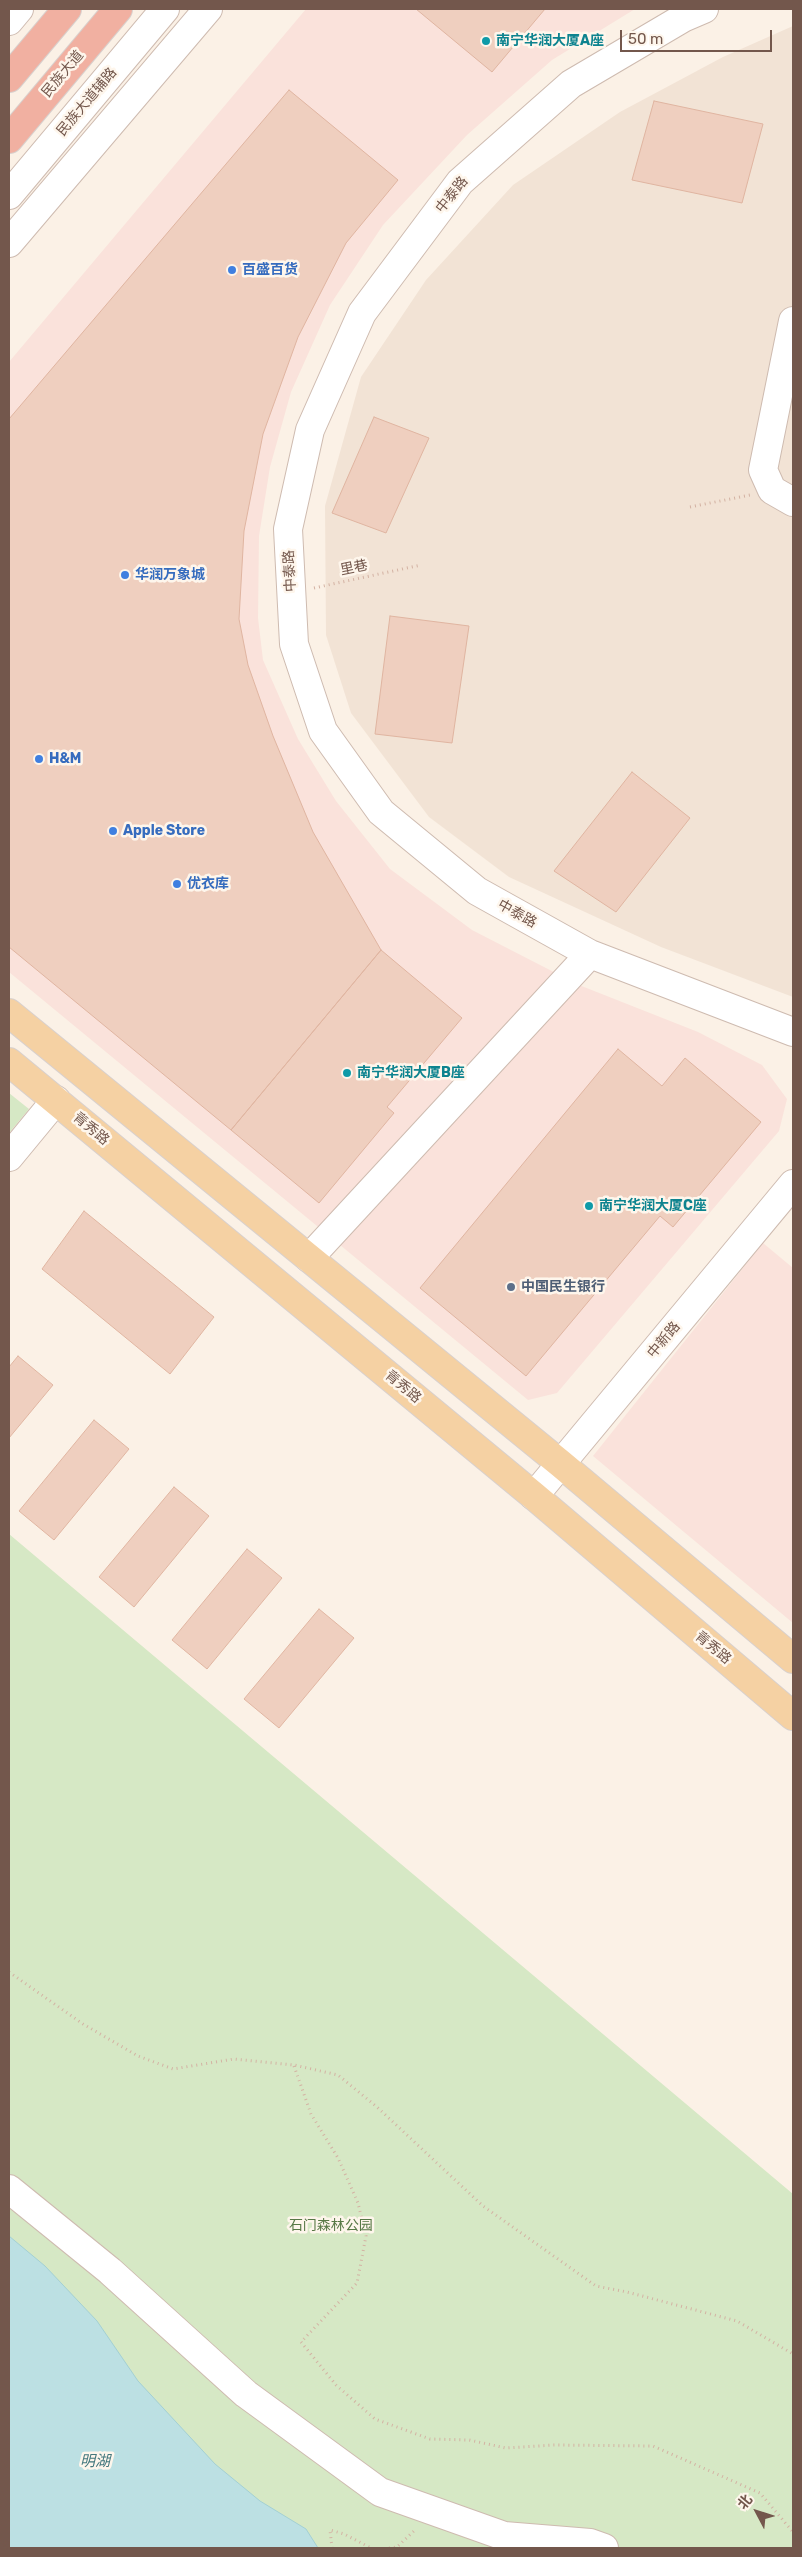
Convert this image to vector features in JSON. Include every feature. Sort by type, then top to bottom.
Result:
[{"type":"highway","points":[[9,78],[67,9]]},
{"type":"highway","name":"民族大道","points":[[9,139],[118,9]]},
{"type":"main road","points":[[9,1013],[561,1464],[793,1659]]},
{"type":"main road","name":"青秀路","points":[[9,1062],[534,1496],[793,1716]]},
{"type":"street","points":[[9,21],[19,9]]},
{"type":"street","name":"民族大道辅路","points":[[9,195],[165,9]]},
{"type":"street","points":[[9,243],[208,9]]},
{"type":"street","name":"中泰路","points":[[704,9],[683,18],[571,84],[460,182],[362,313],[310,430],[288,529],[294,644],[324,731],[381,812],[477,891],[590,954],[793,1032]]},
{"type":"street","points":[[783,496],[763,470],[793,321]]},
{"type":"street","points":[[309,1258],[590,954]]},
{"type":"street","points":[[9,1157],[56,1100]]},
{"type":"street","name":"中新路","points":[[534,1496],[793,1184]]},
{"type":"street","points":[[9,2189],[110,2271],[246,2394],[380,2492],[504,2536],[590,2542],[604,2548]]},
{"type":"path","points":[[690,507],[783,496]]},
{"type":"path","name":"里巷","points":[[291,593],[421,565]]},
{"type":"path","points":[[9,1972],[83,2024],[138,2056],[173,2069],[234,2059],[294,2065],[338,2075],[377,2107],[483,2206],[596,2286],[628,2292],[736,2321],[793,2354]]},
{"type":"path","points":[[294,2065],[312,2114],[338,2158],[358,2202],[366,2236],[357,2283],[301,2342],[336,2385],[375,2420],[430,2439],[469,2440],[506,2448],[554,2445],[653,2446],[760,2493],[793,2532]]},
{"type":"path","points":[[389,2548],[397,2547],[434,2511]]},
{"type":"path","points":[[332,2548],[330,2530],[344,2534],[371,2548]]},
{"type":"shaded area","points":[[306,9],[635,9],[552,60],[467,135],[383,225],[330,305],[291,392],[270,467],[259,536],[258,618],[263,660],[298,739],[336,801],[390,869],[472,930],[579,985],[698,1032],[762,1065],[787,1099],[779,1131],[557,1393],[528,1400],[9,972],[9,362]]},
{"type":"shaded area","points":[[793,26],[793,997],[661,947],[509,877],[429,817],[351,713],[326,635],[325,506],[361,377],[426,280],[513,185],[620,112],[723,57]]},
{"type":"shaded area","points":[[763,1243],[793,1268],[793,1623],[593,1456]]},
{"type":"green space","points":[[9,1093],[29,1109],[9,1133]]},
{"type":"green space","name":"石门森林公园","points":[[9,1534],[793,2194],[793,2548],[9,2548]]},
{"type":"water","name":"明湖","points":[[9,2236],[45,2266],[97,2321],[138,2381],[215,2464],[260,2501],[306,2529],[318,2548],[9,2548]]},
{"type":"building","name":"南宁华润大厦A座","points":[[416,9],[545,9],[492,72]]},
{"type":"building","name":"华润万象城","points":[[289,90],[398,180],[346,243],[298,337],[263,434],[244,531],[239,619],[248,665],[273,736],[313,832],[381,950],[231,1130],[9,947],[9,419]]},
{"type":"building","points":[[654,101],[763,124],[742,203],[632,180]]},
{"type":"building","points":[[374,417],[429,438],[386,533],[332,513]]},
{"type":"building","points":[[390,616],[469,626],[452,743],[375,734]]},
{"type":"building","points":[[632,772],[690,818],[616,912],[554,871]]},
{"type":"building","name":"南宁华润大厦B座","points":[[381,950],[462,1018],[387,1107],[394,1113],[319,1203],[231,1130]]},
{"type":"building","name":"南宁华润大厦C座","points":[[618,1049],[662,1086],[685,1058],[761,1122],[673,1227],[660,1216],[526,1376],[420,1288]]},
{"type":"building","points":[[84,1211],[214,1317],[170,1374],[42,1269]]},
{"type":"building","points":[[18,1356],[53,1385],[9,1438],[9,1367]]},
{"type":"building","points":[[94,1420],[129,1449],[54,1540],[19,1511]]},
{"type":"building","points":[[174,1487],[209,1516],[134,1607],[99,1577]]},
{"type":"building","points":[[247,1549],[282,1578],[207,1669],[172,1640]]},
{"type":"building","points":[[319,1609],[354,1638],[279,1728],[244,1699]]},
{"type":"place","name":"南宁华润大厦A座","points":[[486,41]]},
{"type":"place","name":"百盛百货","points":[[232,270]]},
{"type":"place","name":"华润万象城","points":[[125,575]]},
{"type":"place","name":"H&M","points":[[39,759]]},
{"type":"place","name":"Apple Store","points":[[113,831]]},
{"type":"place","name":"优衣库","points":[[177,884]]},
{"type":"place","name":"南宁华润大厦B座","points":[[347,1073]]},
{"type":"place","name":"南宁华润大厦C座","points":[[589,1206]]},
{"type":"place","name":"中国民生银行","points":[[511,1287]]}]
